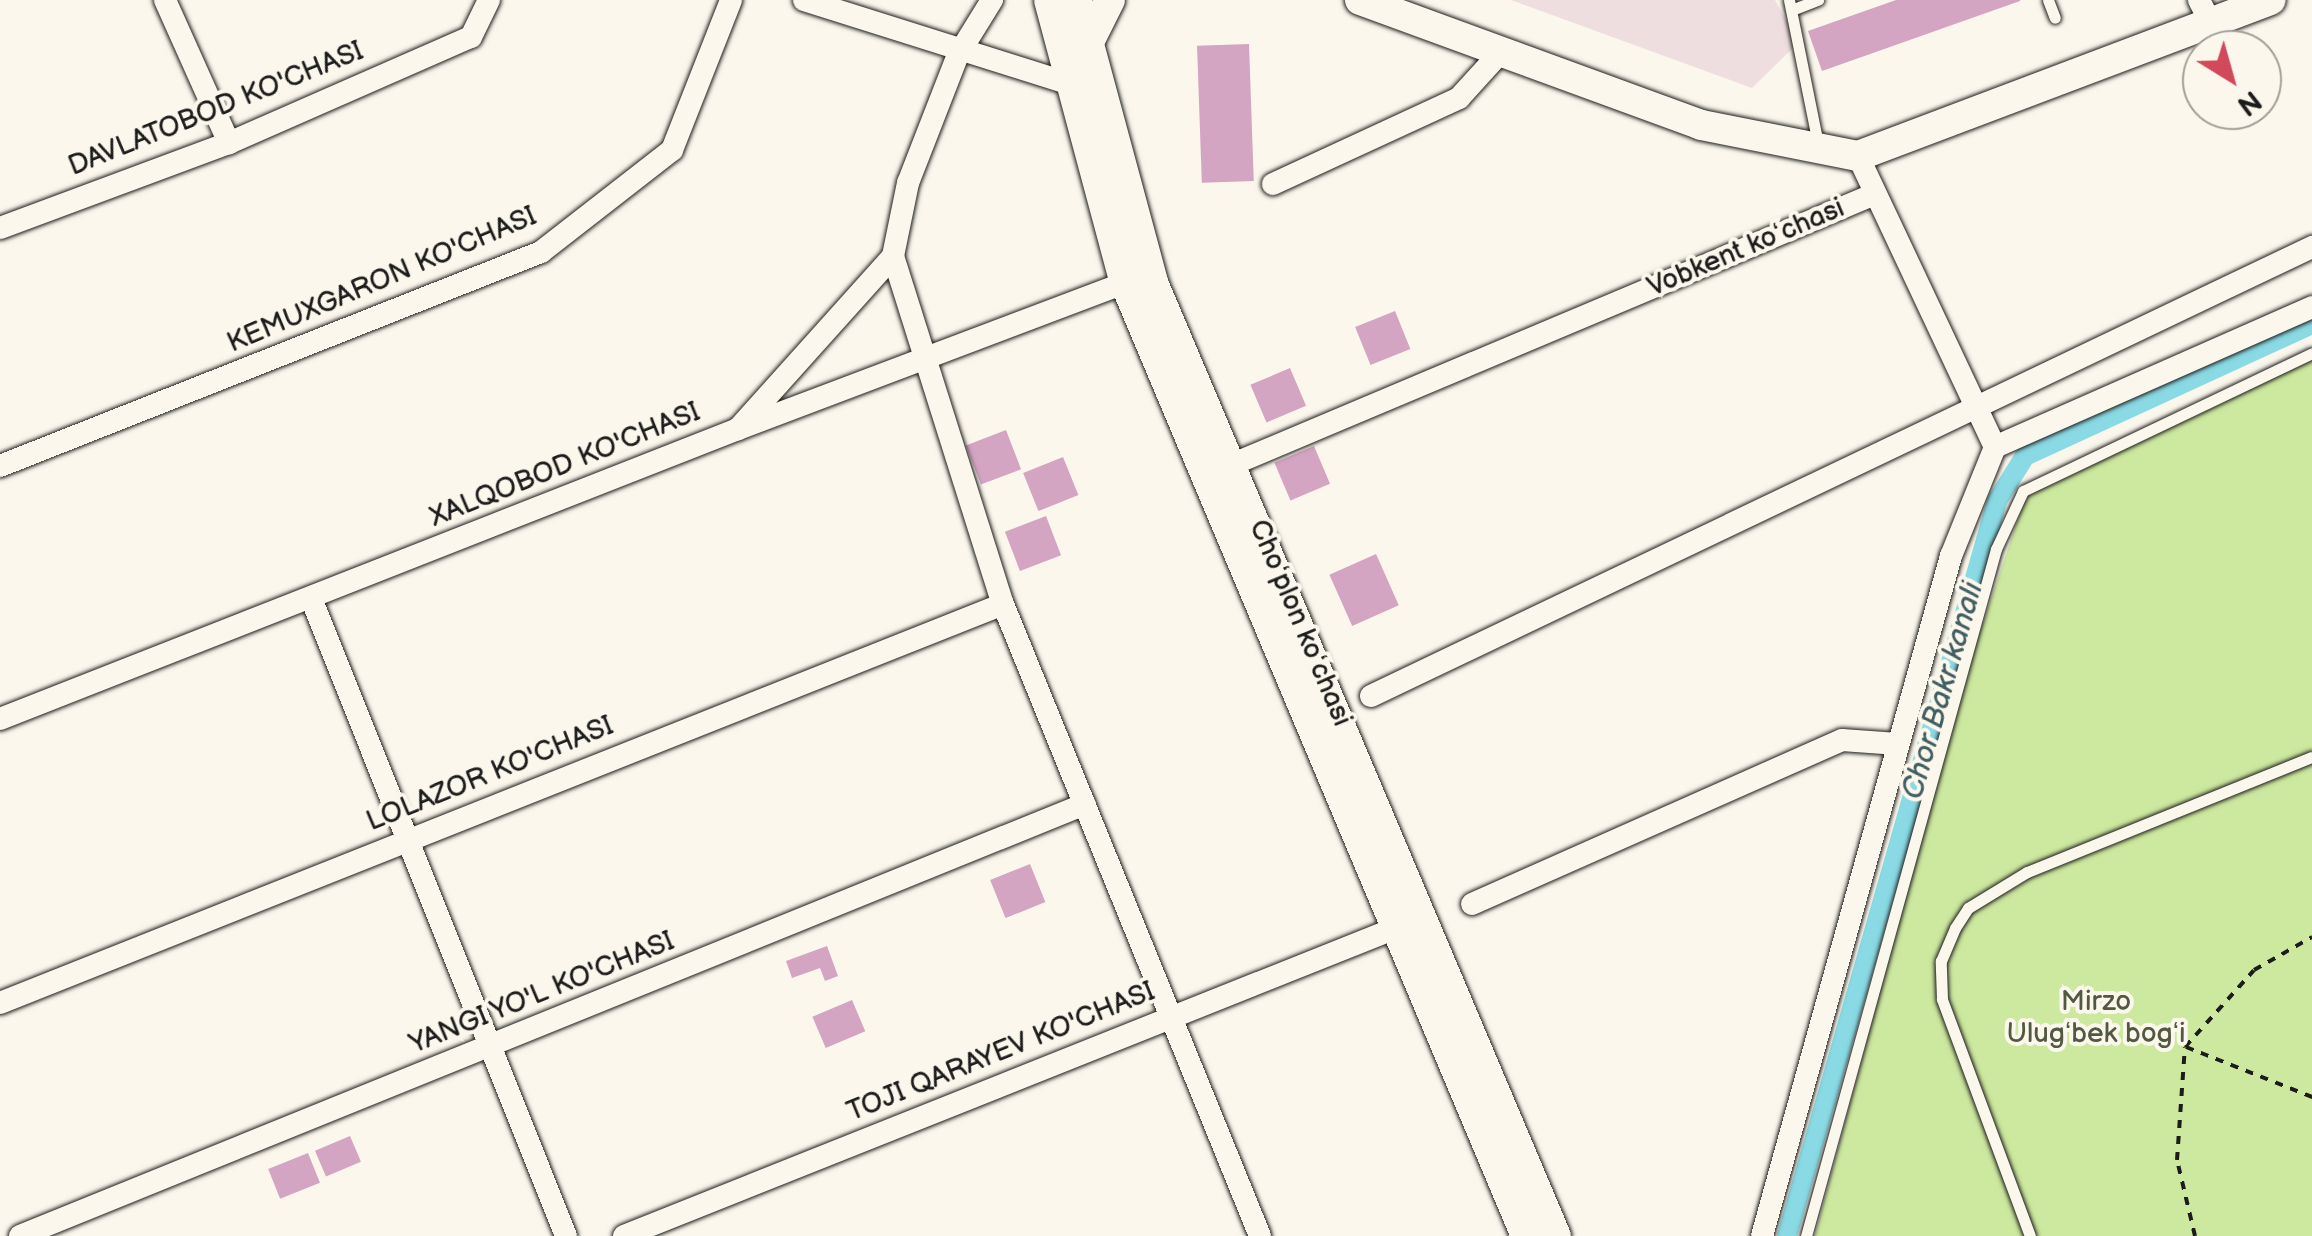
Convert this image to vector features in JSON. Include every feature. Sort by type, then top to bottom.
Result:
[{"type":"main road","name":"Choʻplon koʻchasi","points":[[1049,0],[1067,82],[1125,282],[1401,926],[1526,1236]]},
{"type":"main road","name":"Choʻplon koʻchasi","points":[[1078,0],[1086,49],[1154,285],[1556,1236]]},
{"type":"main road","points":[[1086,49],[1110,0]]},
{"type":"main road","points":[[1360,0],[1499,54],[1702,125],[1858,156],[2206,13],[2271,0]]},
{"type":"street","name":"DAVLATOBOD KO'CHASI","points":[[0,228],[228,143],[471,37],[490,0]]},
{"type":"street","name":"KEMUXGARON KO'CHASI","points":[[0,466],[541,252],[672,150],[730,0]]},
{"type":"street","points":[[804,0],[958,55],[991,54],[1067,82]]},
{"type":"street","points":[[992,0],[958,55],[908,183],[893,256],[1003,604],[1174,1016],[1253,1234]]},
{"type":"street","points":[[171,2],[228,143]]},
{"type":"street","points":[[1274,184],[1459,98],[1499,54]]},
{"type":"street","name":"Vobkent koʻchasi","points":[[1231,466],[1870,196],[1858,156]]},
{"type":"street","points":[[1870,196],[1995,447]]},
{"type":"street","points":[[1371,696],[1979,410],[2312,247]]},
{"type":"street","name":"XALQOBOD KO'CHASI","points":[[0,719],[738,429],[893,256]]},
{"type":"street","points":[[738,429],[926,362],[1125,282]]},
{"type":"street","points":[[1762,1236],[1952,556],[1995,447],[2312,307]]},
{"type":"street","points":[[311,598],[566,1236]]},
{"type":"street","name":"LOLAZOR KO'CHASI","points":[[0,1003],[1003,604]]},
{"type":"street","points":[[1472,904],[1842,740],[1898,744]]},
{"type":"street","name":"YANGI YO'L KO'CHASI","points":[[20,1236],[1085,804]]},
{"type":"street","name":"TOJI QARAYEV KO'CHASI","points":[[624,1236],[1401,926]]},
{"type":"lane","points":[[1818,0],[1792,4],[1818,148]]},
{"type":"lane","points":[[2048,0],[2056,18]]},
{"type":"lane","points":[[1806,1236],[1996,549],[2023,491],[2312,353]]},
{"type":"lane","points":[[2030,1236],[1942,999],[1941,961],[1955,928],[1968,908],[2027,872],[2312,757]]},
{"type":"path","points":[[2195,1236],[2176,1160],[2185,1046],[2254,970],[2312,937]]},
{"type":"path","points":[[2185,1046],[2312,1097]]},
{"type":"shaded area","points":[[1511,0],[1775,0],[1798,43],[1752,88]]},
{"type":"green space","name":"Mirzo Ulugʻbek bogʻi","points":[[2312,358],[2312,1236],[1815,1236],[1958,697],[2023,504],[2038,484]]},
{"type":"building","points":[[1896,0],[2020,1],[1822,71],[1808,31]]},
{"type":"building","points":[[1249,44],[1254,181],[1202,183],[1197,46]]},
{"type":"building","points":[[1395,311],[1410,349],[1370,365],[1355,327]]},
{"type":"building","points":[[1290,368],[1306,406],[1266,423],[1250,385]]},
{"type":"building","points":[[1006,430],[1021,469],[981,485],[966,445]]},
{"type":"building","points":[[1314,446],[1330,484],[1290,501],[1274,463]]},
{"type":"building","points":[[1063,457],[1078,495],[1038,511],[1023,473]]},
{"type":"building","points":[[1046,516],[1061,555],[1020,571],[1005,532]]},
{"type":"building","points":[[1376,554],[1399,605],[1352,626],[1329,575]]},
{"type":"building","points":[[1030,864],[1045,902],[1005,918],[990,880]]},
{"type":"building","points":[[827,946],[838,976],[825,981],[820,968],[792,978],[786,961]]},
{"type":"building","points":[[852,1000],[865,1031],[826,1048],[812,1017]]},
{"type":"building","points":[[350,1136],[361,1162],[326,1177],[315,1151]]},
{"type":"building","points":[[308,1153],[320,1183],[280,1199],[268,1169]]},
{"type":"waterway","name":"Chor Bakr kanali","points":[[1787,1236],[1997,501],[2025,456],[2312,324]]}]
